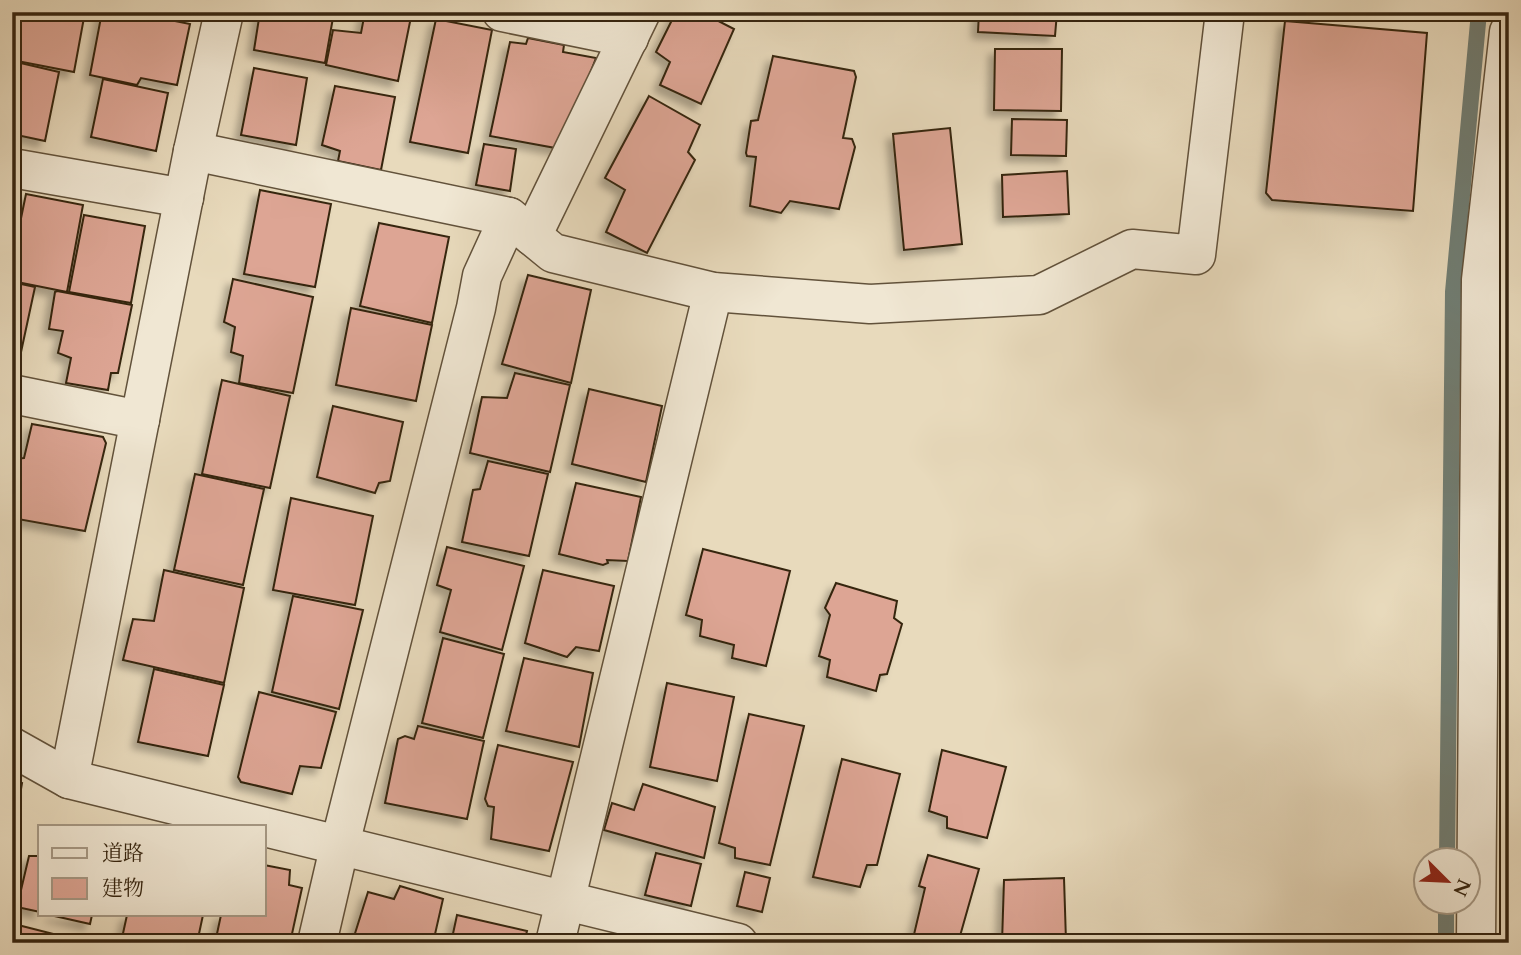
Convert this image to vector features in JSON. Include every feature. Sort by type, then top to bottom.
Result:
[{"type":"street","points":[[69,779],[193,150],[224,12]]},
{"type":"street","points":[[317,943],[482,276],[521,227],[635,25],[502,12]]},
{"type":"street","points":[[193,150],[521,227],[553,253],[713,292],[870,304],[1039,295],[1132,249],[1196,256],[1225,12]]},
{"type":"street","points":[[1476,943],[1481,280],[1509,32]]},
{"type":"street","points":[[12,168],[184,198]]},
{"type":"street","points":[[555,943],[713,292]]},
{"type":"street","points":[[12,394],[140,420]]},
{"type":"street","points":[[12,747],[69,779],[261,825]]},
{"type":"street","points":[[266,826],[738,943]]},
{"type":"building","points":[[16,12],[85,12],[74,72],[12,60],[12,16],[16,16]]},
{"type":"building","points":[[102,12],[130,12],[190,24],[177,85],[141,78],[137,85],[90,75]]},
{"type":"building","points":[[260,12],[334,12],[325,63],[254,50]]},
{"type":"building","points":[[365,12],[412,12],[398,81],[326,65],[333,30],[361,33]]},
{"type":"building","points":[[676,12],[701,12],[734,29],[701,104],[660,85],[670,62],[656,52]]},
{"type":"building","points":[[979,12],[1057,12],[1055,36],[978,32]]},
{"type":"building","points":[[436,19],[492,30],[468,153],[410,142]]},
{"type":"building","points":[[1285,21],[1427,33],[1413,211],[1272,200],[1266,193]]},
{"type":"building","points":[[528,38],[564,45],[563,52],[596,58],[561,149],[490,136],[510,42],[526,44]]},
{"type":"building","points":[[995,49],[1062,49],[1061,111],[994,110]]},
{"type":"building","points":[[773,56],[854,71],[856,77],[843,138],[852,139],[855,147],[839,209],[790,201],[781,213],[750,206],[756,157],[747,156],[746,153],[751,121],[758,120]]},
{"type":"building","points":[[12,61],[59,72],[45,141],[12,134]]},
{"type":"building","points":[[254,68],[307,78],[296,145],[241,135]]},
{"type":"building","points":[[103,79],[168,93],[156,151],[91,137]]},
{"type":"building","points":[[335,86],[395,97],[381,170],[338,161],[340,151],[322,145]]},
{"type":"building","points":[[649,96],[700,125],[688,152],[695,160],[647,253],[606,232],[625,190],[605,178]]},
{"type":"building","points":[[1012,119],[1067,120],[1066,156],[1011,155]]},
{"type":"building","points":[[950,128],[962,244],[904,250],[893,134]]},
{"type":"building","points":[[484,144],[516,149],[510,191],[476,185]]},
{"type":"building","points":[[1067,171],[1069,214],[1003,217],[1002,175]]},
{"type":"building","points":[[260,190],[331,204],[315,287],[244,274]]},
{"type":"building","points":[[26,194],[83,205],[67,292],[12,281],[12,262]]},
{"type":"building","points":[[84,215],[145,226],[131,303],[69,292]]},
{"type":"building","points":[[379,223],[449,237],[432,323],[360,306]]},
{"type":"building","points":[[528,275],[591,290],[571,383],[502,364]]},
{"type":"building","points":[[233,279],[313,297],[293,393],[239,383],[243,356],[231,352],[235,327],[224,322]]},
{"type":"building","points":[[12,282],[35,287],[18,366],[12,365]]},
{"type":"building","points":[[57,291],[132,305],[118,373],[111,373],[108,390],[66,383],[71,358],[58,353],[63,331],[49,329]]},
{"type":"building","points":[[351,308],[432,325],[416,401],[336,385]]},
{"type":"building","points":[[515,373],[570,385],[550,472],[470,453],[482,397],[507,398]]},
{"type":"building","points":[[222,380],[290,396],[270,488],[202,474]]},
{"type":"building","points":[[589,389],[662,406],[646,482],[572,464]]},
{"type":"building","points":[[333,406],[403,422],[390,481],[379,483],[375,493],[317,477]]},
{"type":"building","points":[[32,424],[103,437],[106,443],[85,531],[12,518],[12,459],[24,458]]},
{"type":"building","points":[[488,461],[548,474],[529,556],[462,542],[473,490],[480,489]]},
{"type":"building","points":[[195,474],[264,489],[243,585],[174,570]]},
{"type":"building","points":[[576,483],[641,497],[628,561],[607,560],[608,563],[603,565],[559,554]]},
{"type":"building","points":[[291,498],[373,516],[355,605],[273,590]]},
{"type":"building","points":[[447,547],[524,566],[502,650],[440,632],[451,590],[437,585]]},
{"type":"building","points":[[703,549],[790,571],[766,666],[732,658],[734,645],[700,636],[702,620],[686,615]]},
{"type":"building","points":[[164,570],[244,588],[224,683],[123,660],[133,619],[154,621]]},
{"type":"building","points":[[543,570],[614,586],[599,651],[576,647],[567,657],[525,643]]},
{"type":"building","points":[[836,583],[897,601],[894,618],[902,624],[887,674],[880,675],[876,691],[827,677],[830,660],[819,656],[830,615],[825,608]]},
{"type":"building","points":[[293,596],[363,610],[339,709],[272,692]]},
{"type":"building","points":[[443,638],[504,654],[483,738],[422,723]]},
{"type":"building","points":[[524,658],[593,673],[579,747],[506,731]]},
{"type":"building","points":[[154,669],[224,685],[208,756],[138,742]]},
{"type":"building","points":[[667,683],[734,697],[717,781],[650,767]]},
{"type":"building","points":[[259,692],[336,712],[321,768],[300,766],[292,794],[241,782],[238,777]]},
{"type":"building","points":[[749,714],[804,726],[770,865],[735,858],[735,848],[719,843]]},
{"type":"building","points":[[418,726],[484,741],[467,819],[385,803],[398,739],[405,736],[414,739]]},
{"type":"building","points":[[498,745],[573,762],[549,851],[491,839],[494,807],[488,806],[485,799]]},
{"type":"building","points":[[942,750],[1006,767],[987,838],[947,828],[947,817],[929,811]]},
{"type":"building","points":[[842,759],[900,774],[877,865],[867,865],[860,887],[813,877]]},
{"type":"building","points":[[12,781],[22,783],[13,837],[12,837]]},
{"type":"building","points":[[643,784],[715,807],[704,858],[604,830],[612,803],[634,810]]},
{"type":"building","points":[[656,853],[701,864],[691,906],[645,895]]},
{"type":"building","points":[[928,855],[979,869],[958,943],[912,943],[925,888],[919,886]]},
{"type":"building","points":[[29,856],[38,856],[38,912],[17,907]]},
{"type":"building","points":[[266,865],[290,870],[289,885],[302,888],[290,943],[215,943],[221,916],[266,916]]},
{"type":"building","points":[[745,872],[770,878],[762,912],[737,906]]},
{"type":"building","points":[[1064,878],[1066,941],[1002,943],[1004,880]]},
{"type":"building","points":[[400,886],[443,899],[433,943],[352,943],[368,892],[394,899]]},
{"type":"building","points":[[457,915],[527,931],[524,943],[451,943]]},
{"type":"building","points":[[54,916],[92,916],[90,924]]},
{"type":"building","points":[[127,916],[203,916],[197,943],[148,943],[122,938]]},
{"type":"building","points":[[18,925],[81,941],[81,943],[13,943]]},
{"type":"waterway","points":[[1447,846],[1453,292],[1479,12]]},
{"type":"waterway","points":[[1446,916],[1446,943]]}]
